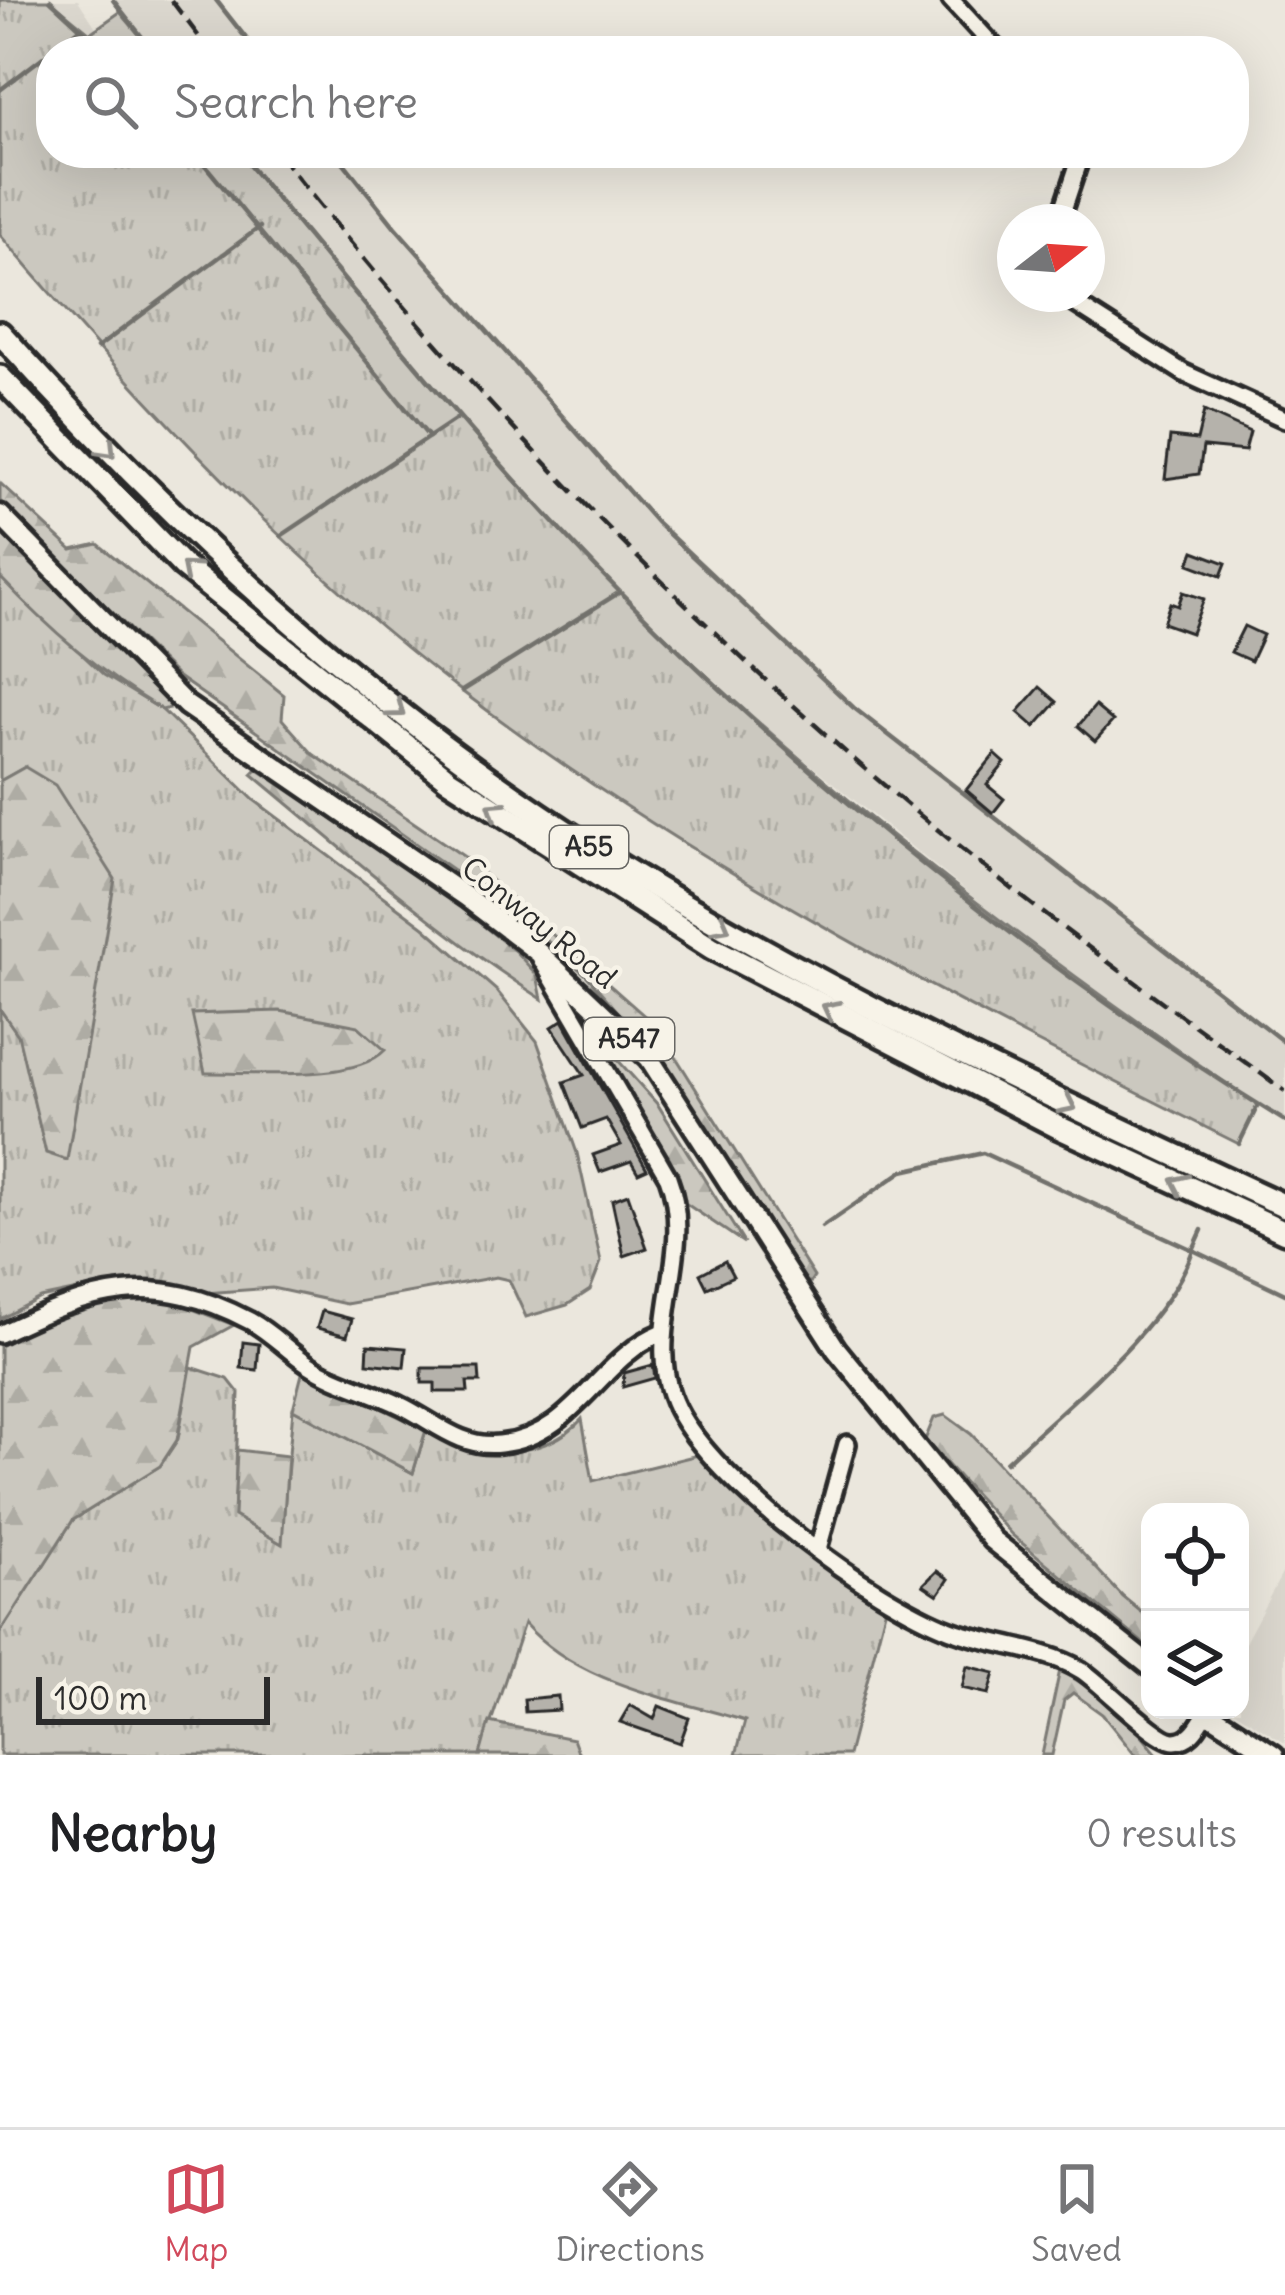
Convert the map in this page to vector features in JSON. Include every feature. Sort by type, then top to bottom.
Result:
[{"type":"highway","name":"A55","points":[[0,329],[76,417],[201,545],[288,623],[436,739],[590,848],[748,940],[956,1050],[1285,1206]]},
{"type":"highway","name":"A55","points":[[3,381],[183,566],[448,778],[712,948],[1058,1127],[1285,1232]]},
{"type":"main road","name":"Conway Road","points":[[0,515],[186,705],[538,952],[649,1058],[836,1349],[992,1540],[1141,1659]]},
{"type":"main road","points":[[1218,1719],[1274,1755]]},
{"type":"street","points":[[951,0],[984,36]]},
{"type":"street","points":[[1064,204],[1077,168]]},
{"type":"street","points":[[1088,312],[1184,373],[1285,418]]},
{"type":"street","points":[[538,952],[668,1177],[680,1207],[680,1234],[661,1333],[664,1375],[683,1419],[753,1495],[892,1602],[948,1629],[1075,1666],[1106,1686],[1141,1718]]},
{"type":"street","points":[[0,1334],[95,1294],[166,1290],[249,1321],[308,1364],[401,1405],[447,1432],[497,1445],[559,1423],[642,1341],[661,1333]]},
{"type":"street","points":[[818,1549],[847,1444]]},
{"type":"street","points":[[1142,1719],[1162,1738],[1175,1742],[1193,1734],[1201,1719]]},
{"type":"shaded area","points":[[50,0],[78,0],[97,29],[90,33]]},
{"type":"shaded area","points":[[113,0],[216,0],[244,36],[141,36]]},
{"type":"shaded area","points":[[251,168],[348,168],[656,522],[854,708],[1285,1043],[1285,1121],[1074,979],[774,735],[620,592],[458,418]]},
{"type":"shaded area","points":[[1285,1568],[1285,1743],[1247,1719],[1249,1635]]},
{"type":"green space","points":[[0,0],[50,0],[90,33],[120,12],[140,36],[36,36],[36,168],[250,168],[472,432],[620,592],[770,732],[927,864],[1258,1105],[1239,1144],[1039,1043],[744,880],[555,759],[464,693],[278,534],[107,357],[0,235]]},
{"type":"green space","points":[[0,483],[72,550],[98,544],[284,695],[282,719],[313,754],[466,858],[657,1027],[814,1277],[811,1282],[805,1282],[654,1053],[586,975],[520,917],[177,676],[0,501]]},
{"type":"green space","points":[[0,532],[174,707],[162,710],[118,681],[76,649],[0,577]]},
{"type":"green space","points":[[0,577],[104,675],[162,710],[254,800],[424,927],[497,991],[537,1041],[577,1153],[601,1262],[590,1290],[567,1305],[526,1317],[509,1280],[496,1277],[346,1304],[272,1288],[205,1293],[156,1281],[116,1282],[40,1298],[0,1319],[0,1009],[19,1036],[46,1153],[25,767],[0,781]]},
{"type":"green space","points":[[25,767],[55,785],[115,879],[67,1160],[46,1153],[18,1035],[0,1009],[0,781]]},
{"type":"green space","points":[[257,769],[445,895],[515,951],[537,975],[542,999],[394,891],[252,774]]},
{"type":"green space","points":[[280,1011],[358,1026],[385,1050],[370,1060],[326,1072],[205,1073],[192,1014]]},
{"type":"green space","points":[[582,1020],[658,1105],[744,1243],[685,1203],[670,1159]]},
{"type":"green space","points":[[127,1296],[159,1296],[234,1325],[194,1347],[177,1440],[160,1466],[73,1520],[0,1633],[0,1346],[63,1313]]},
{"type":"green space","points":[[191,1367],[228,1379],[239,1393],[234,1516],[281,1543],[293,1409],[413,1473],[426,1430],[465,1445],[507,1451],[547,1443],[582,1419],[593,1481],[702,1454],[788,1538],[886,1607],[848,1755],[736,1755],[745,1721],[598,1675],[546,1644],[524,1623],[480,1755],[0,1755],[0,1633],[73,1520],[160,1466],[178,1439]]},
{"type":"green space","points":[[303,1370],[426,1430],[413,1473],[293,1409]]},
{"type":"green space","points":[[945,1415],[971,1434],[1141,1612],[1141,1642],[1012,1535],[925,1440],[934,1418]]},
{"type":"green space","points":[[237,1450],[288,1456],[282,1544],[234,1516]]},
{"type":"green space","points":[[1060,1670],[1114,1703],[1158,1755],[1135,1755],[1102,1714],[1073,1693],[1064,1700],[1052,1755],[1042,1755]]},
{"type":"green space","points":[[489,1722],[573,1739],[579,1755],[480,1755]]},
{"type":"building","points":[[1204,411],[1250,432],[1245,451],[1203,447],[1199,474],[1165,479],[1170,437],[1197,440]]},
{"type":"building","points":[[1194,551],[1226,563],[1221,576],[1189,564]]},
{"type":"building","points":[[1183,592],[1204,599],[1191,633],[1163,623],[1170,603],[1178,606]]},
{"type":"building","points":[[1244,626],[1263,635],[1251,661],[1231,652]]},
{"type":"building","points":[[1040,687],[1057,702],[1035,727],[1018,712]]},
{"type":"building","points":[[1095,706],[1113,721],[1095,741],[1078,726]]},
{"type":"building","points":[[995,754],[1005,763],[987,785],[1004,799],[993,813],[966,790]]},
{"type":"building","points":[[563,1020],[647,1169],[638,1173],[631,1161],[600,1172],[593,1155],[621,1145],[606,1119],[582,1128],[564,1082],[584,1075],[552,1027]]},
{"type":"building","points":[[628,1194],[647,1248],[624,1256],[612,1200]]},
{"type":"building","points":[[725,1261],[733,1276],[707,1288],[700,1274]]},
{"type":"building","points":[[322,1311],[352,1319],[347,1336],[317,1328]]},
{"type":"building","points":[[243,1342],[259,1344],[257,1370],[241,1368]]},
{"type":"building","points":[[368,1345],[406,1348],[404,1367],[367,1363]]},
{"type":"building","points":[[653,1365],[655,1378],[623,1387],[624,1373]]},
{"type":"building","points":[[422,1368],[479,1368],[480,1382],[467,1382],[468,1392],[435,1392],[435,1383],[422,1383]]},
{"type":"building","points":[[937,1571],[949,1579],[938,1595],[923,1585]]},
{"type":"building","points":[[967,1666],[995,1673],[989,1694],[962,1688]]},
{"type":"building","points":[[558,1696],[559,1710],[525,1712],[524,1699]]},
{"type":"building","points":[[630,1705],[654,1719],[659,1706],[689,1718],[680,1743],[620,1722]]},
{"type":"waterway","points":[[50,0],[89,36]]},
{"type":"waterway","points":[[113,0],[141,36]]},
{"type":"waterway","points":[[216,0],[244,36]]},
{"type":"waterway","points":[[71,36],[80,29]]},
{"type":"waterway","points":[[0,90],[36,62]]},
{"type":"waterway","points":[[207,168],[429,437]]},
{"type":"waterway","points":[[251,168],[520,485],[693,664],[853,807],[1022,942],[1285,1121]]},
{"type":"waterway","points":[[348,168],[656,522],[854,708],[1285,1043]]},
{"type":"waterway","points":[[97,348],[260,227]]},
{"type":"waterway","points":[[281,536],[456,419]]},
{"type":"waterway","points":[[462,691],[620,592]]},
{"type":"waterway","points":[[1239,1144],[1258,1105]]},
{"type":"waterway","points":[[822,1227],[903,1171],[983,1153],[1193,1250],[1180,1279],[1138,1336],[1006,1462]]},
{"type":"waterway","points":[[1202,1230],[1193,1250],[1285,1294]]},
{"type":"railway","points":[[171,0],[199,36]]},
{"type":"railway","points":[[290,168],[473,385],[612,532],[757,672],[886,787],[997,877],[1285,1091]]}]
